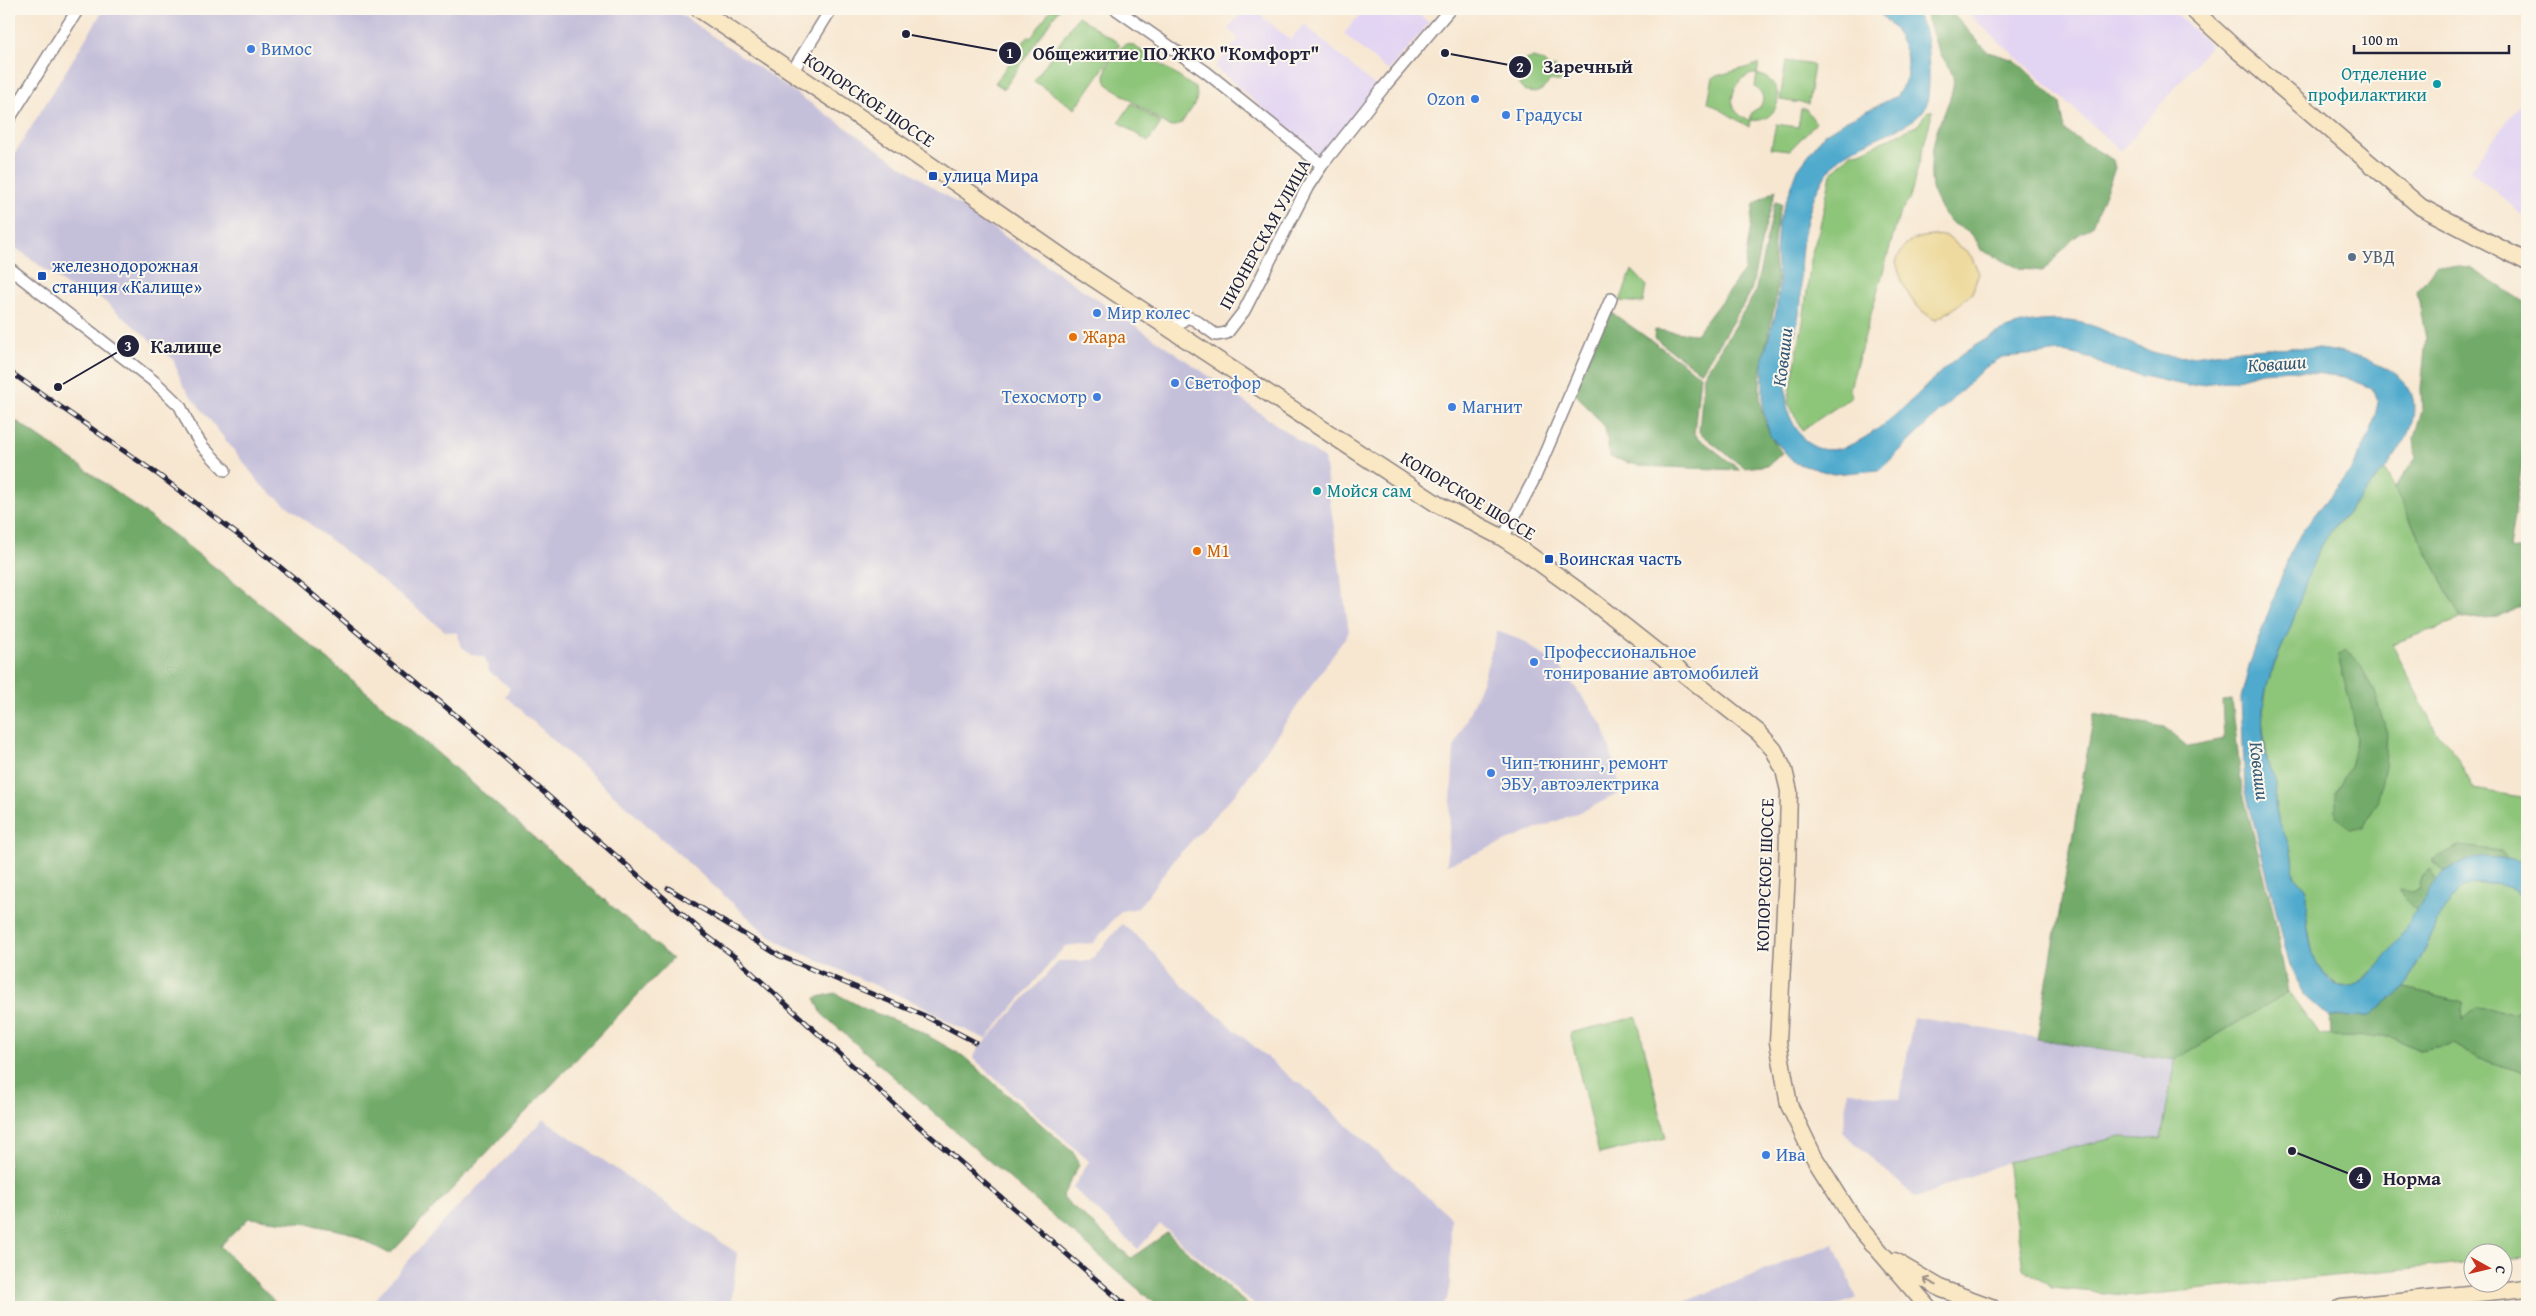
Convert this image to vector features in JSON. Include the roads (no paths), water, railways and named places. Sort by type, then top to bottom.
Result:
[{"type":"main road","name":"КОПОРСКОЕ ШОССЕ","points":[[699,9],[1172,330],[1437,504],[1503,538],[1591,600],[1759,733],[1774,750],[1784,770],[1789,791],[1778,1042],[1790,1105],[1814,1157],[1857,1225],[1928,1307]]},
{"type":"main road","points":[[2201,11],[2236,49],[2421,207],[2527,262]]},
{"type":"main road","points":[[1878,1251],[1942,1289],[1991,1307]]},
{"type":"main road","points":[[2341,1307],[2527,1288]]},
{"type":"street","points":[[9,119],[78,9]]},
{"type":"street","points":[[792,72],[831,9]]},
{"type":"street","points":[[1116,9],[1206,72],[1322,165]]},
{"type":"street","name":"ПИОНЕРСКАЯ УЛИЦА","points":[[1172,330],[1187,317],[1195,320],[1216,335],[1227,333],[1244,311],[1308,186],[1322,165],[1383,88],[1450,9]]},
{"type":"street","points":[[9,268],[156,383],[180,406],[191,429],[203,447],[225,470]]},
{"type":"street","points":[[1503,538],[1534,479],[1611,300]]},
{"type":"water","name":"Коваши","points":[[1876,9],[1912,9],[1921,21],[1928,55],[1929,80],[1927,101],[1925,108],[1919,116],[1898,129],[1847,153],[1837,161],[1821,182],[1815,194],[1802,244],[1801,303],[1788,366],[1786,397],[1792,421],[1808,443],[1828,450],[1846,446],[1866,437],[1904,407],[1948,365],[1967,351],[2001,331],[2038,321],[2066,321],[2091,325],[2144,349],[2171,356],[2190,356],[2270,348],[2329,350],[2373,362],[2387,369],[2408,387],[2413,399],[2413,418],[2406,437],[2395,456],[2333,529],[2322,545],[2268,681],[2263,709],[2263,733],[2269,766],[2276,783],[2276,811],[2292,856],[2294,874],[2307,894],[2307,922],[2314,958],[2323,974],[2337,985],[2352,986],[2368,977],[2397,941],[2436,881],[2447,870],[2456,865],[2466,861],[2486,858],[2507,859],[2527,864],[2527,905],[2516,891],[2492,883],[2474,884],[2458,890],[2438,919],[2426,948],[2405,988],[2369,1016],[2330,1017],[2304,994],[2290,966],[2245,788],[2241,698],[2250,663],[2289,556],[2303,529],[2350,472],[2371,432],[2378,403],[2372,388],[2344,377],[2292,370],[2262,372],[2234,380],[2188,386],[2111,369],[2088,357],[2063,352],[2002,357],[1983,369],[1880,470],[1833,474],[1795,463],[1770,436],[1763,410],[1763,358],[1776,312],[1779,285],[1776,254],[1778,223],[1798,169],[1824,134],[1845,121],[1897,96],[1908,76],[1906,52],[1896,31]]},
{"type":"railway","points":[[9,371],[160,476],[274,562],[472,729],[707,936],[735,957],[907,1116],[1128,1307]]},
{"type":"railway","points":[[668,888],[780,956],[923,1015],[975,1042]]},
{"type":"place","name":"Общежитие ПО ЖКО \"Комфорт\"","points":[[906,34]]},
{"type":"place","name":"Вимос","points":[[251,49]]},
{"type":"place","name":"Заречный","points":[[1445,53]]},
{"type":"place","name":"Отделение профилактики","points":[[2437,84]]},
{"type":"place","name":"Ozon","points":[[1475,99]]},
{"type":"place","name":"Градусы","points":[[1506,115]]},
{"type":"place","name":"улица Мира","points":[[933,176]]},
{"type":"place","name":"УВД","points":[[2352,257]]},
{"type":"place","name":"железнодорожная станция «Калище»","points":[[42,276]]},
{"type":"place","name":"Мир колес","points":[[1097,313]]},
{"type":"place","name":"Жара","points":[[1073,337]]},
{"type":"place","name":"Светофор","points":[[1175,383]]},
{"type":"place","name":"Калище","points":[[58,387]]},
{"type":"place","name":"Техосмотр","points":[[1097,397]]},
{"type":"place","name":"Магнит","points":[[1452,407]]},
{"type":"place","name":"Мойся сам","points":[[1317,491]]},
{"type":"place","name":"М1","points":[[1197,551]]},
{"type":"place","name":"Воинская часть","points":[[1549,559]]},
{"type":"place","name":"Профессиональное тонирование автомобилей","points":[[1534,662]]},
{"type":"place","name":"Чип-тюнинг, ремонт ЭБУ, автоэлектрика","points":[[1491,773]]},
{"type":"place","name":"Норма","points":[[2292,1151]]},
{"type":"place","name":"Ива","points":[[1766,1155]]}]
